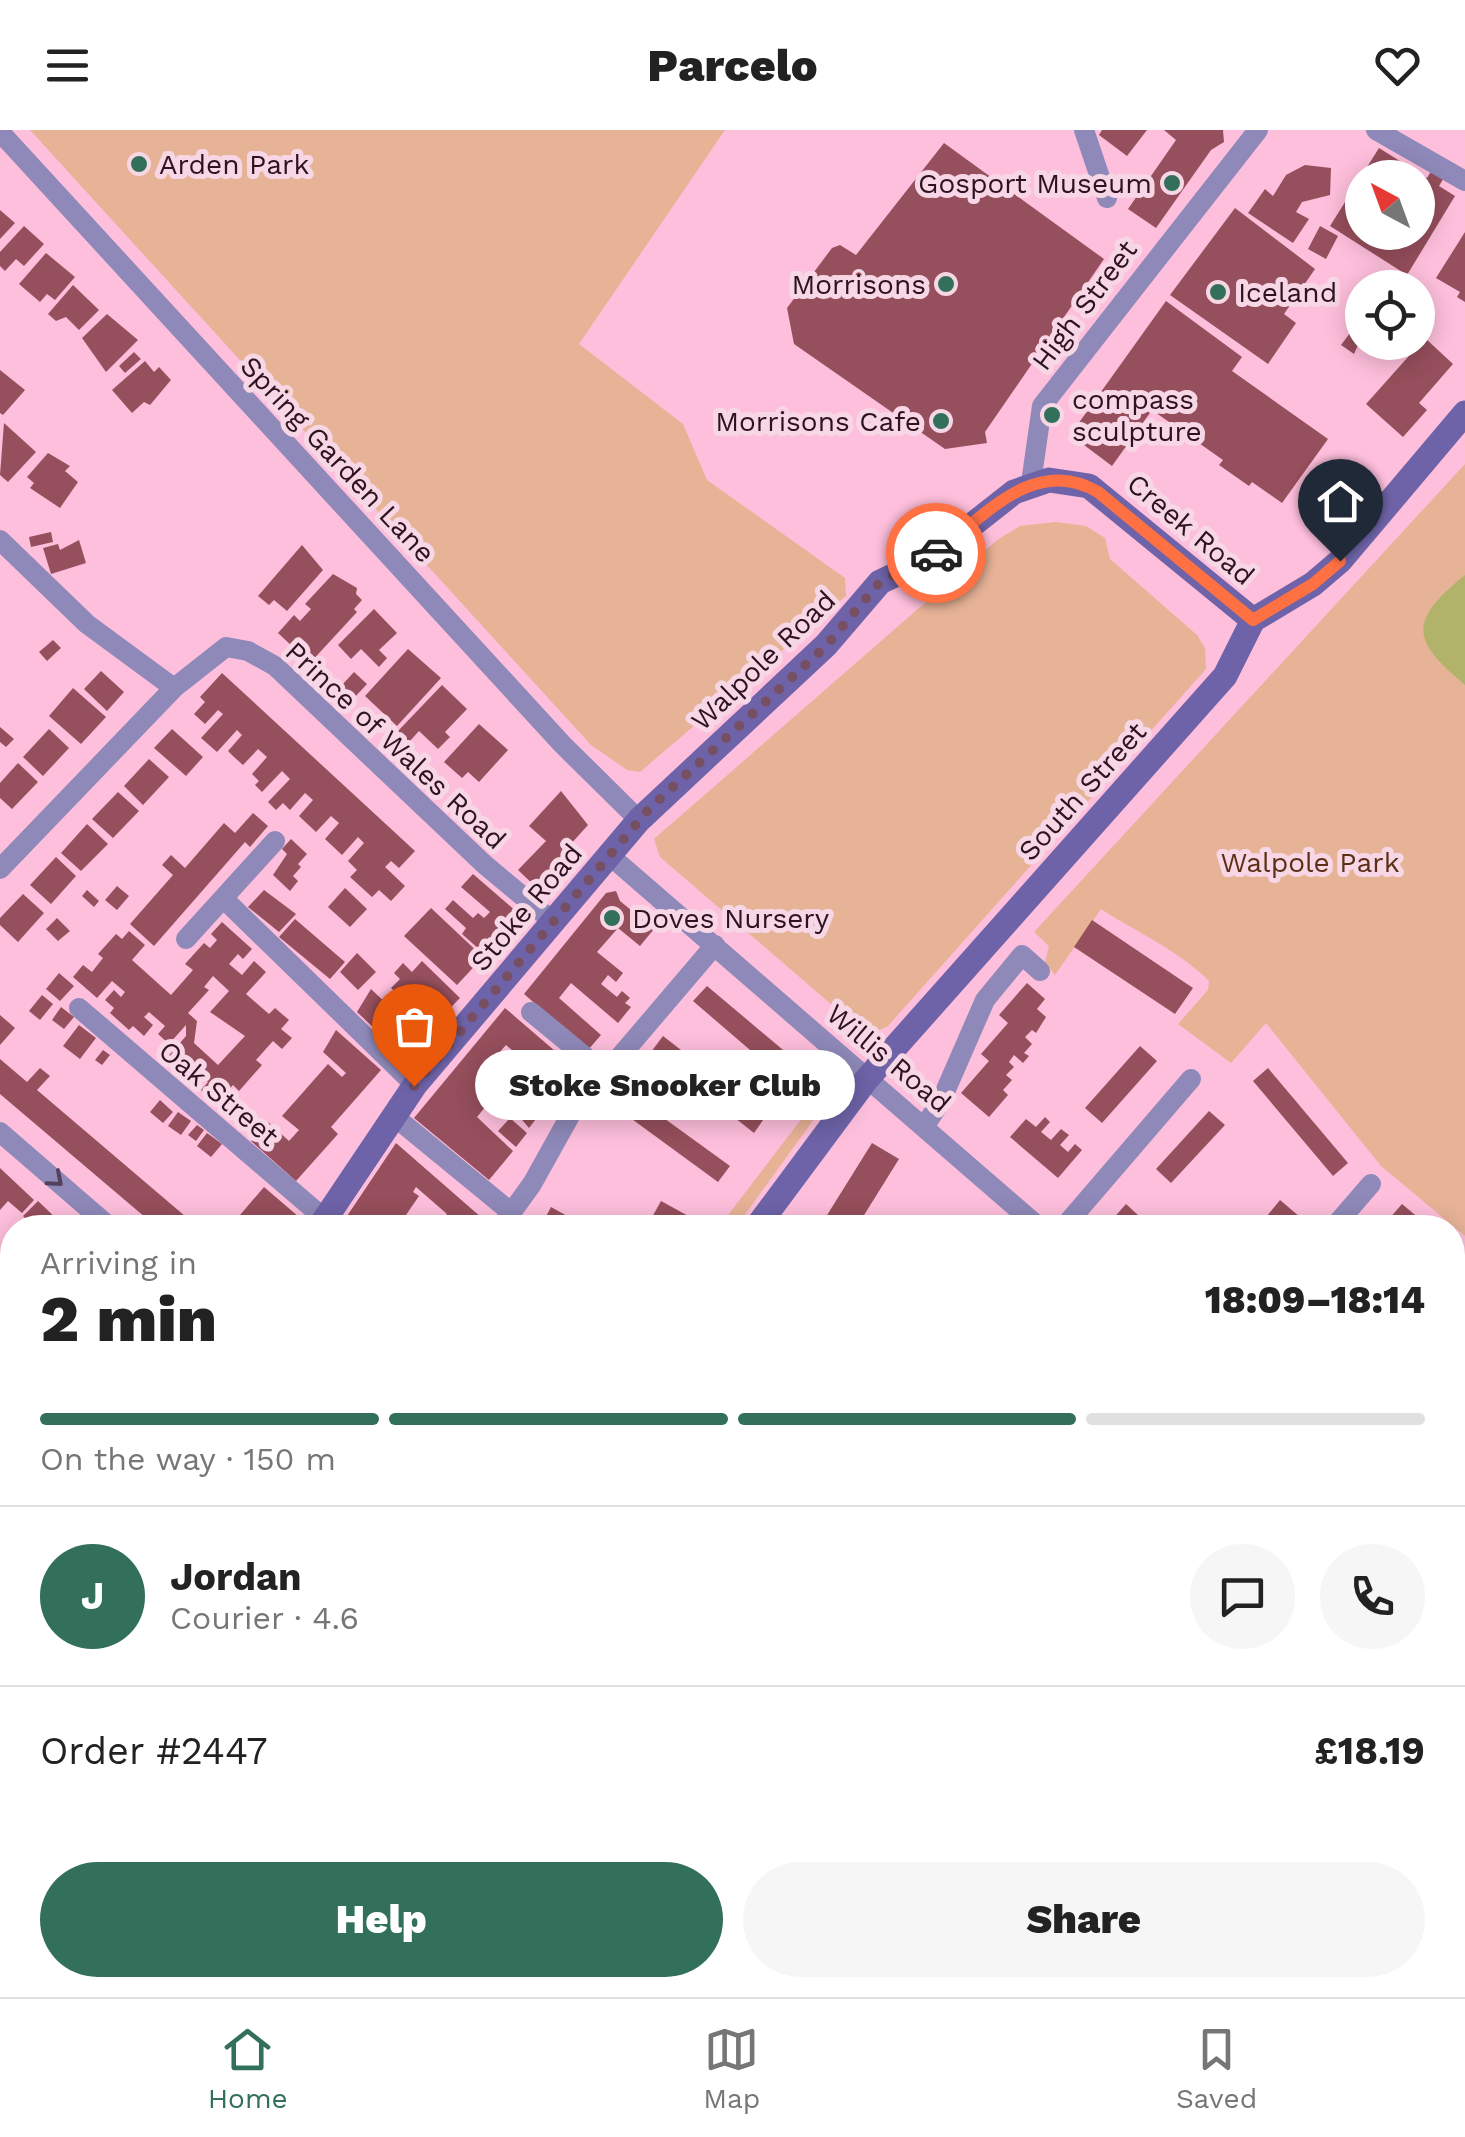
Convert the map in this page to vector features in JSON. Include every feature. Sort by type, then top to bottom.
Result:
[{"type":"street","points":[[1084,130],[1096,188]]},
{"type":"street","name":"High Street","points":[[1031,483],[1042,406],[1258,130]]},
{"type":"street","points":[[1376,130],[1465,181]]},
{"type":"street","name":"Spring Garden Lane","points":[[0,132],[563,746],[639,820]]},
{"type":"street","points":[[1253,620],[1313,584],[1340,561],[1465,413]]},
{"type":"street","name":"Creek Road","points":[[1031,483],[1074,480],[1098,492],[1253,620]]},
{"type":"street","name":"Walpole Road","points":[[639,820],[826,646],[880,582],[929,558],[1031,483]]},
{"type":"street","points":[[0,540],[87,624],[174,688],[0,869]]},
{"type":"street","name":"South Street","points":[[766,1215],[866,1080],[1226,676],[1253,620]]},
{"type":"street","name":"Prince of Wales Road","points":[[174,688],[226,648],[248,651],[275,666],[484,864],[551,920]]},
{"type":"street","name":"Stoke Road","points":[[328,1215],[414,1086],[639,820]]},
{"type":"street","points":[[186,939],[276,841]]},
{"type":"street","name":"Willis Road","points":[[608,854],[824,1038],[866,1080],[926,1124],[1026,1215]]},
{"type":"street","points":[[225,900],[414,1086]]},
{"type":"street","points":[[509,1215],[562,1126],[715,945]]},
{"type":"street","points":[[926,1124],[941,1101],[984,1000],[1028,948],[1040,971]]},
{"type":"street","name":"Oak Street","points":[[79,1008],[313,1215]]},
{"type":"street","points":[[531,1012],[605,1073]]},
{"type":"street","points":[[1074,1215],[1191,1078]]},
{"type":"street","points":[[395,1117],[501,1215]]},
{"type":"street","points":[[0,1132],[96,1215]]},
{"type":"street","points":[[1339,1215],[1347,1197],[1371,1184]]},
{"type":"green space","points":[[30,130],[725,130],[579,344],[683,424],[707,480],[845,578],[846,596],[640,772],[627,770],[591,745]]},
{"type":"green space","name":"Walpole Park","points":[[1465,464],[1465,1215],[1440,1215],[1381,1166],[1266,1023],[1231,1063],[1178,1024],[1208,990],[1209,981],[1157,942],[1101,909],[1055,975],[1045,962],[1049,946],[1034,932]]},
{"type":"green space","points":[[1056,522],[1086,526],[1105,538],[1110,559],[1197,635],[1205,648],[1206,669],[887,1027],[874,1032],[861,1030],[660,857],[654,839],[997,540],[1020,526]]},
{"type":"green space","points":[[825,1088],[833,1093],[745,1215],[728,1215]]},
{"type":"shaded area","points":[[1465,575],[1465,685],[1434,655],[1423,630],[1433,605]]},
{"type":"building","points":[[1102,130],[1147,130],[1127,156],[1099,135]]},
{"type":"building","points":[[1164,130],[1223,130],[1224,142],[1211,150],[1156,228],[1128,209],[1176,140]]},
{"type":"building","name":"Morrisons","points":[[944,143],[1104,259],[985,432],[987,443],[945,449],[794,344],[787,308],[832,248],[840,245],[856,255]]},
{"type":"building","points":[[1379,148],[1398,160],[1371,160]]},
{"type":"building","points":[[1305,165],[1331,168],[1330,195],[1302,202],[1296,212],[1309,219],[1293,243],[1248,213],[1265,189],[1273,196],[1286,175]]},
{"type":"building","points":[[1435,169],[1445,176],[1439,186],[1455,196],[1435,229]]},
{"type":"building","points":[[1345,202],[1345,236],[1330,226]]},
{"type":"building","points":[[1235,208],[1315,269],[1284,314],[1296,323],[1268,364],[1170,295]]},
{"type":"building","points":[[0,210],[15,223],[0,239]]},
{"type":"building","points":[[24,226],[44,244],[24,266],[16,259],[5,271],[0,266],[0,252]]},
{"type":"building","points":[[1320,226],[1338,236],[1326,259],[1308,249]]},
{"type":"building","points":[[1465,232],[1465,302],[1457,297],[1460,292],[1436,278]]},
{"type":"building","points":[[1368,250],[1422,250],[1410,270],[1399,270]]},
{"type":"building","points":[[46,253],[75,277],[55,300],[47,294],[40,302],[19,284]]},
{"type":"building","points":[[73,285],[99,310],[79,330],[66,317],[56,321],[48,314]]},
{"type":"building","points":[[1166,301],[1242,357],[1232,371],[1328,439],[1282,503],[1219,465],[1223,460],[1152,410],[1112,466],[1084,445],[1078,424]]},
{"type":"building","points":[[107,314],[138,340],[106,372],[82,338]]},
{"type":"building","points":[[1435,347],[1453,364],[1419,403],[1427,410],[1403,437],[1366,404],[1405,360],[1435,360]]},
{"type":"building","points":[[134,352],[141,359],[125,373],[119,366]]},
{"type":"building","points":[[145,361],[154,372],[159,367],[171,380],[150,405],[144,402],[132,413],[112,390]]},
{"type":"building","points":[[0,370],[25,390],[3,415],[0,413]]},
{"type":"building","points":[[4,423],[36,452],[8,482],[0,475]]},
{"type":"building","points":[[48,453],[70,466],[65,471],[78,482],[60,508],[30,488],[34,483],[27,477]]},
{"type":"building","points":[[51,532],[53,542],[31,547],[29,537]]},
{"type":"building","points":[[79,540],[86,563],[51,574],[43,548],[58,544],[60,550]]},
{"type":"building","points":[[302,545],[323,570],[287,611],[274,600],[269,605],[258,596]]},
{"type":"building","points":[[333,574],[357,588],[356,594],[362,600],[354,609],[357,612],[310,663],[278,633],[294,615],[300,621],[311,609],[305,604]]},
{"type":"building","points":[[374,609],[397,633],[379,650],[387,658],[379,667],[361,649],[351,659],[338,645]]},
{"type":"building","points":[[53,640],[61,648],[47,661],[39,652]]},
{"type":"building","points":[[408,649],[441,678],[397,726],[365,696]]},
{"type":"building","points":[[101,671],[124,692],[107,711],[84,689]]},
{"type":"building","points":[[354,672],[367,684],[354,698],[341,686]]},
{"type":"building","points":[[222,673],[415,851],[399,868],[391,861],[385,867],[405,886],[391,901],[379,890],[372,897],[350,877],[357,870],[348,861],[364,843],[358,837],[342,855],[325,839],[339,823],[331,816],[316,832],[299,816],[313,800],[305,793],[290,810],[283,803],[276,810],[268,802],[290,779],[282,771],[262,792],[252,774],[267,757],[258,749],[243,765],[234,757],[228,751],[242,735],[237,730],[217,752],[201,738],[223,714],[218,710],[205,724],[194,714],[205,702],[200,697]]},
{"type":"building","points":[[442,685],[467,709],[445,732],[450,737],[438,749],[419,731],[409,742],[398,731]]},
{"type":"building","points":[[73,688],[106,717],[81,744],[49,716]]},
{"type":"building","points":[[479,724],[508,750],[479,782],[468,772],[462,778],[444,762]]},
{"type":"building","points":[[0,727],[14,739],[6,747],[0,742]]},
{"type":"building","points":[[49,729],[69,748],[43,776],[23,757]]},
{"type":"building","points":[[172,729],[203,757],[186,776],[154,748]]},
{"type":"building","points":[[149,759],[169,777],[143,805],[124,786]]},
{"type":"building","points":[[18,763],[38,782],[12,809],[0,798],[0,783]]},
{"type":"building","points":[[561,791],[588,825],[569,846],[574,850],[538,889],[518,870],[546,841],[529,826]]},
{"type":"building","points":[[118,792],[139,811],[113,838],[92,819]]},
{"type":"building","points":[[253,813],[268,826],[250,847],[245,842],[154,946],[130,924],[173,875],[162,865],[171,855],[185,868],[224,823],[235,833]]},
{"type":"building","points":[[87,824],[108,844],[81,871],[61,853]]},
{"type":"building","points":[[291,839],[307,854],[298,864],[301,867],[293,876],[298,881],[290,891],[273,875],[287,854],[282,849]]},
{"type":"building","points":[[56,857],[76,876],[51,904],[30,885]]},
{"type":"building","points":[[473,874],[524,918],[489,958],[462,934],[466,928],[445,909],[453,900],[473,918],[478,913],[484,918],[490,912],[461,887]]},
{"type":"building","points":[[117,886],[129,896],[117,910],[105,900]]},
{"type":"building","points":[[345,888],[367,909],[350,927],[328,907]]},
{"type":"building","points":[[87,890],[99,901],[94,907],[82,896]]},
{"type":"building","points":[[264,890],[296,914],[279,932],[248,907]]},
{"type":"building","points":[[616,891],[620,901],[654,929],[640,946],[618,928],[597,952],[623,973],[616,982],[608,975],[601,984],[617,997],[622,991],[630,998],[625,1003],[631,1007],[618,1023],[571,983],[559,998],[601,1035],[588,1050],[524,994],[606,893]]},
{"type":"building","points":[[23,894],[44,913],[18,942],[0,925],[0,918]]},
{"type":"building","points":[[431,908],[483,957],[457,985],[404,936]]},
{"type":"building","points":[[57,918],[70,931],[58,941],[46,929]]},
{"type":"building","points":[[295,919],[345,962],[330,979],[279,937]]},
{"type":"building","points":[[1092,920],[1193,988],[1175,1014],[1074,947]]},
{"type":"building","points":[[222,922],[252,949],[243,959],[238,954],[229,964],[242,975],[254,961],[266,972],[246,994],[269,1014],[275,1008],[289,1020],[281,1029],[292,1038],[282,1049],[273,1041],[256,1060],[262,1065],[239,1091],[233,1085],[216,1104],[201,1090],[208,1082],[198,1073],[189,1083],[165,1060],[186,1036],[186,1025],[169,1044],[158,1034],[165,1026],[149,1012],[144,1017],[153,1025],[144,1036],[133,1026],[129,1030],[110,1013],[114,1008],[105,1000],[114,990],[121,997],[125,992],[112,981],[97,998],[73,977],[83,965],[92,972],[103,958],[98,954],[116,934],[122,939],[129,931],[145,945],[132,960],[171,995],[193,970],[185,964],[204,943],[210,948],[217,940],[211,934]],"holes":[[[213,976],[229,991],[210,1012],[245,1036],[218,1065],[194,1043],[197,1021],[188,1013],[209,990],[204,987]]]},
{"type":"building","points":[[357,953],[376,972],[358,990],[340,972]]},
{"type":"building","points":[[422,961],[460,998],[403,1056],[357,1012],[371,989],[390,1007],[400,997],[391,988],[400,979],[394,973],[403,963],[412,972]]},
{"type":"building","points":[[59,973],[74,986],[60,1001],[46,989]]},
{"type":"building","points":[[1027,983],[1045,999],[1037,1009],[1046,1017],[1036,1033],[1032,1030],[1025,1037],[1032,1044],[1024,1053],[1029,1056],[1023,1063],[1014,1055],[1009,1062],[1014,1067],[1006,1075],[1012,1080],[1003,1090],[1008,1095],[989,1117],[961,1093],[989,1061],[981,1054],[1008,1023],[999,1015]]},
{"type":"building","points":[[707,986],[807,1070],[793,1087],[693,1001]]},
{"type":"building","points":[[42,995],[53,1004],[40,1020],[29,1011]]},
{"type":"building","points":[[61,1007],[74,1017],[64,1029],[52,1020]]},
{"type":"building","points":[[505,1008],[577,1070],[560,1091],[506,1045],[498,1054],[508,1062],[503,1066],[537,1095],[528,1106],[539,1115],[529,1128],[512,1108],[507,1113],[491,1100],[477,1117],[513,1151],[489,1180],[414,1118]],"holes":[[[500,1081],[520,1099],[512,1107],[494,1089]]]},
{"type":"building","points":[[0,1015],[15,1028],[0,1045]]},
{"type":"building","points":[[79,1025],[96,1038],[80,1059],[63,1046]]},
{"type":"building","points":[[336,1030],[381,1070],[331,1127],[338,1134],[296,1181],[251,1141],[268,1122],[289,1141],[299,1130],[282,1116],[328,1064],[342,1077],[346,1073],[323,1052]]},
{"type":"building","points":[[663,1036],[766,1116],[754,1133],[651,1052]]},
{"type":"building","points":[[1140,1046],[1157,1061],[1102,1123],[1085,1108]]},
{"type":"building","points":[[103,1050],[110,1055],[102,1065],[95,1060]]},
{"type":"building","points":[[0,1059],[27,1082],[40,1068],[50,1076],[37,1090],[184,1215],[142,1215],[0,1094]]},
{"type":"building","points":[[1268,1068],[1348,1163],[1333,1176],[1253,1081]]},
{"type":"building","points":[[625,1090],[730,1166],[718,1182],[614,1106]]},
{"type":"building","points":[[160,1100],[173,1112],[163,1123],[150,1112]]},
{"type":"building","points":[[1209,1111],[1225,1125],[1171,1183],[1156,1169]]},
{"type":"building","points":[[178,1112],[191,1121],[181,1135],[168,1126]]},
{"type":"building","points":[[1045,1117],[1050,1122],[1041,1132],[1051,1140],[1061,1129],[1069,1135],[1060,1145],[1068,1152],[1075,1144],[1082,1150],[1058,1178],[1010,1137],[1026,1119],[1036,1127]]},
{"type":"building","points":[[510,1118],[527,1133],[516,1147],[498,1131]]},
{"type":"building","points":[[197,1125],[204,1130],[196,1141],[188,1135]]},
{"type":"building","points":[[207,1133],[222,1144],[211,1157],[197,1146]]},
{"type":"building","points":[[396,1143],[479,1215],[446,1215],[416,1187],[413,1192],[419,1196],[406,1215],[348,1215]]},
{"type":"building","points":[[872,1143],[899,1159],[864,1215],[827,1215]]},
{"type":"building","points":[[0,1168],[34,1200],[22,1213],[8,1201],[0,1210]]},
{"type":"building","points":[[264,1187],[297,1215],[240,1215]]},
{"type":"building","points":[[1280,1200],[1298,1215],[1268,1215]]},
{"type":"building","points":[[38,1201],[53,1215],[24,1215]]},
{"type":"building","points":[[661,1201],[687,1215],[653,1215]]},
{"type":"building","points":[[1126,1204],[1138,1215],[1116,1215]]},
{"type":"building","points":[[1402,1204],[1415,1215],[1392,1215]]},
{"type":"building","points":[[551,1207],[565,1215],[547,1215]]},
{"type":"way so far","points":[[414,1086],[649,809],[826,646],[880,582],[936,553]]},
{"type":"place","name":"Arden Park","points":[[139,164]]},
{"type":"place","name":"Gosport Museum","points":[[1172,183]]},
{"type":"place","name":"Morrisons","points":[[946,284]]},
{"type":"place","name":"Iceland","points":[[1218,292]]},
{"type":"place","name":"compass sculpture","points":[[1052,415]]},
{"type":"place","name":"Morrisons Cafe","points":[[941,421]]},
{"type":"place","name":"Doves Nursery","points":[[612,918]]},
{"type":"place","name":"Stoke Snooker Club","points":[[414,1086]]},
{"type":"route","points":[[936,553],[1014,492],[1040,480],[1058,479],[1081,482],[1098,492],[1253,620],[1313,584],[1340,561]]}]
